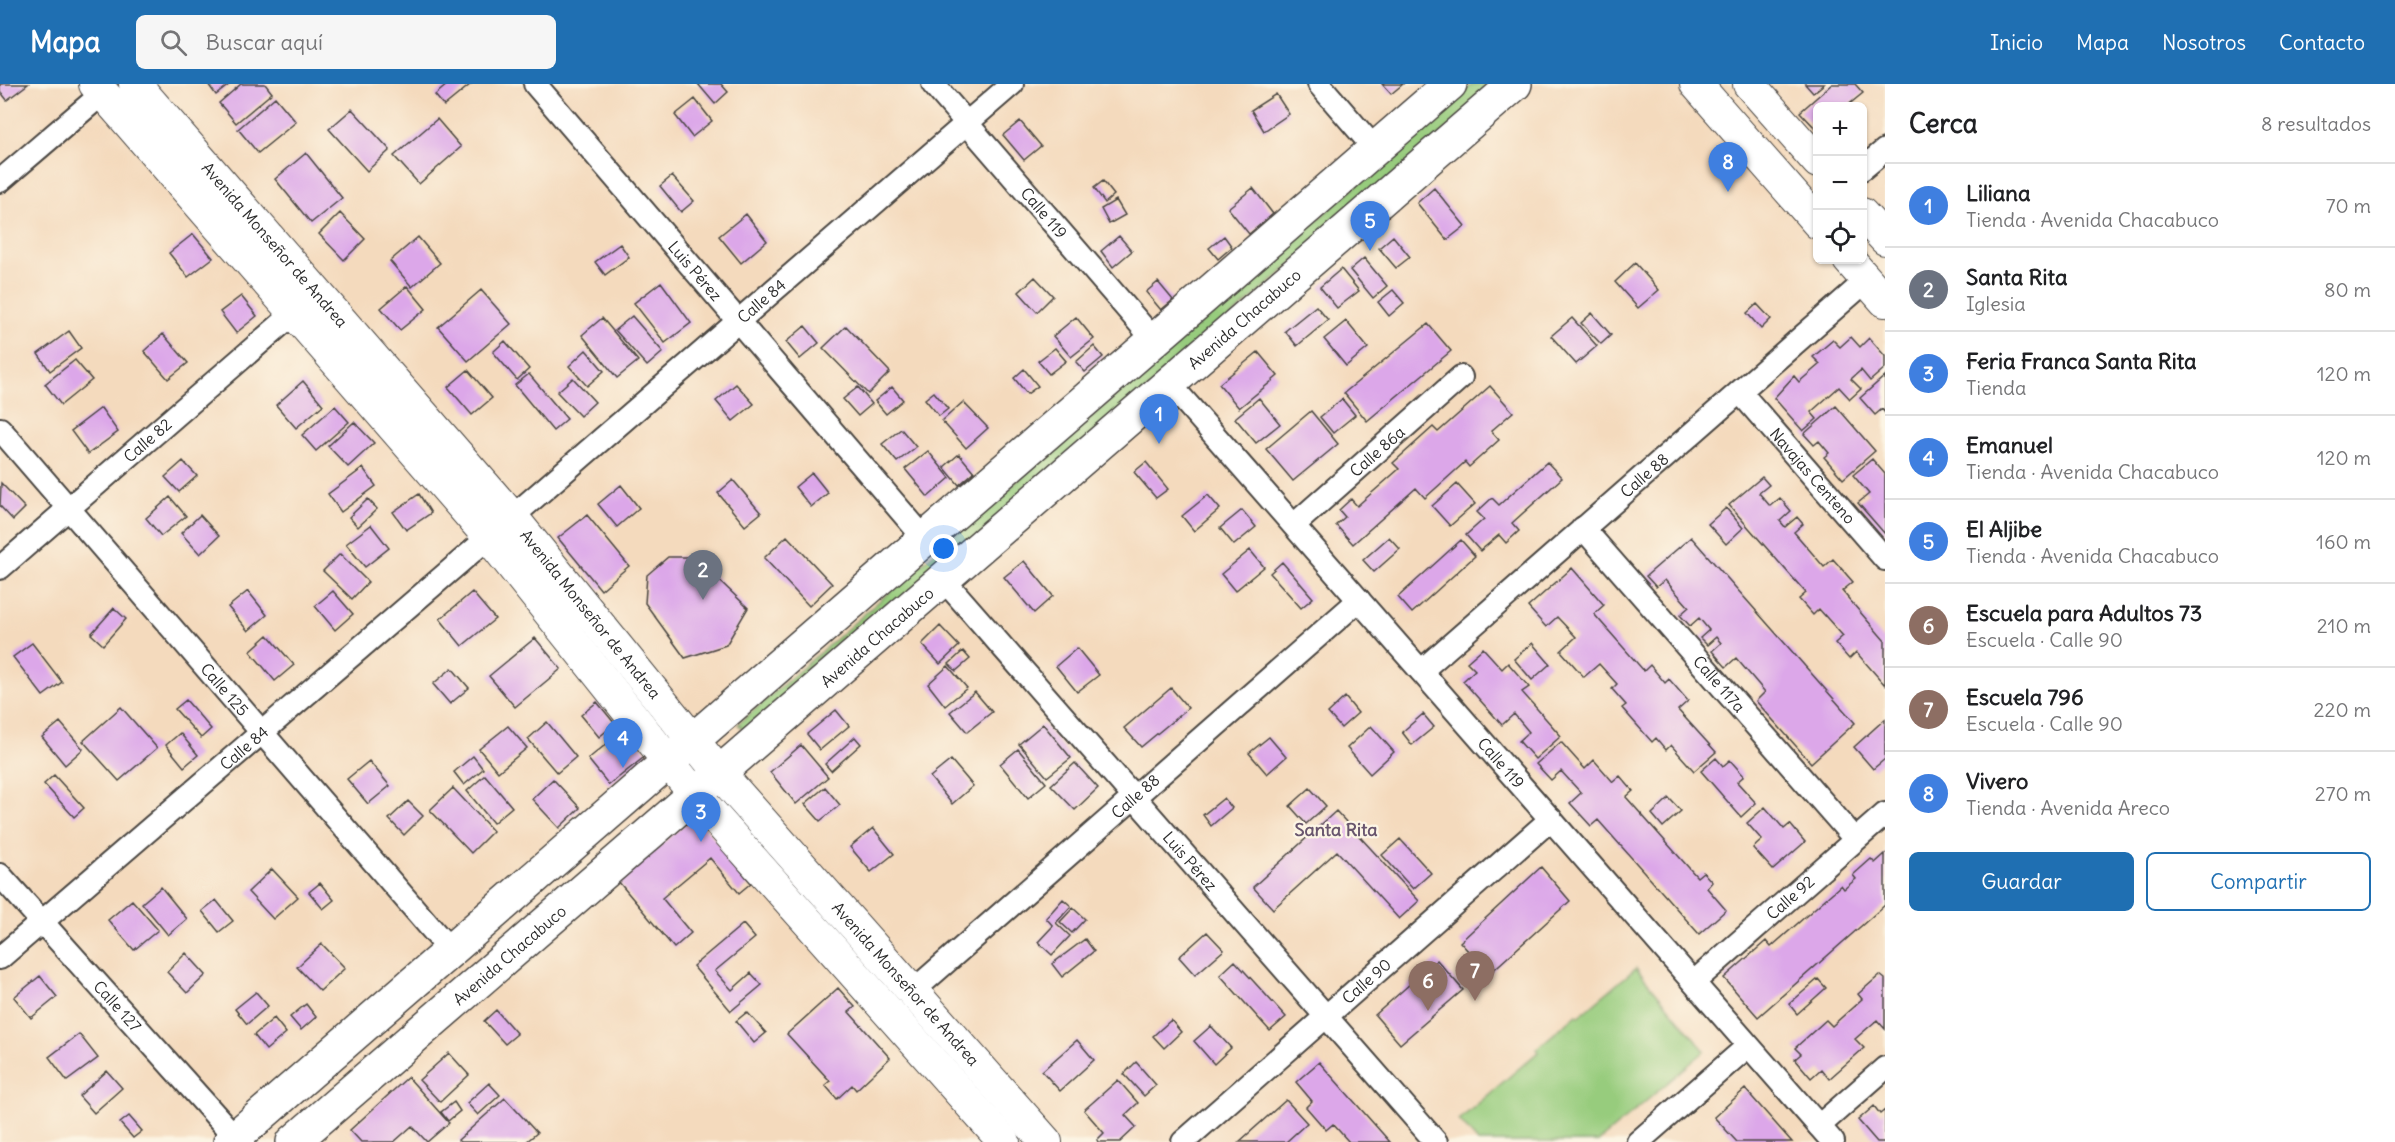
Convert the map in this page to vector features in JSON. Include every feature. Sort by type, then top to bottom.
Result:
[{"type":"main road","name":"Avenida Monseñor de Andrea","points":[[135,84],[512,517],[681,752],[696,796],[1004,1142]]},
{"type":"main road","points":[[233,1140],[449,949],[681,752],[1450,84]]},
{"type":"main road","name":"Avenida Chacabuco","points":[[293,1142],[721,775],[1168,382],[1515,84]]},
{"type":"main road","points":[[1696,84],[1813,217]]},
{"type":"main road","points":[[1749,84],[1813,156]]},
{"type":"main road","name":"Avenida Monseñor de Andrea","points":[[99,88],[489,537],[681,752],[721,775],[1046,1142]]},
{"type":"main road","points":[[1867,219],[1885,239]]},
{"type":"street","name":"Luis Pérez","points":[[536,84],[925,539]]},
{"type":"street","name":"Calle 119","points":[[933,84],[1154,340]]},
{"type":"street","name":"Calle 84","points":[[512,517],[1012,84]]},
{"type":"street","points":[[1319,84],[1375,149]]},
{"type":"street","points":[[0,181],[99,88]]},
{"type":"street","points":[[1867,166],[1885,150]]},
{"type":"street","name":"Calle 88","points":[[1421,671],[1867,280]]},
{"type":"street","name":"Calle 82","points":[[0,568],[294,313]]},
{"type":"street","name":"Calle 86a","points":[[1294,525],[1461,377]]},
{"type":"street","name":"Calle 119","points":[[1168,382],[1826,1134]]},
{"type":"street","name":"Navajas Centeno","points":[[1740,392],[1885,559]]},
{"type":"street","name":"Calle 125","points":[[0,429],[449,949]]},
{"type":"street","name":"Calle 117a","points":[[1583,528],[1855,839]]},
{"type":"street","name":"Calle 84","points":[[0,958],[489,537]]},
{"type":"street","name":"Luis Pérez","points":[[944,579],[1436,1142]]},
{"type":"street","name":"Calle 88","points":[[912,992],[1359,600]]},
{"type":"street","name":"Calle 92","points":[[1694,982],[1885,814]]},
{"type":"street","name":"Calle 90","points":[[1183,1142],[1551,819]]},
{"type":"street","name":"Calle 127","points":[[0,875],[233,1140]]},
{"type":"street","points":[[1638,1142],[1748,1046]]},
{"type":"street","points":[[1826,1134],[1885,1068]]},
{"type":"green space","points":[[1473,84],[1499,84],[749,736],[738,724]]},
{"type":"green space","points":[[1636,968],[1705,1051],[1598,1142],[1478,1142],[1459,1120],[1538,1052],[1536,1049]]},
{"type":"building","points":[[0,84],[28,84],[7,100],[0,91]]},
{"type":"building","points":[[208,84],[230,84],[216,95]]},
{"type":"building","points":[[241,84],[265,84],[272,93],[236,123],[219,103]]},
{"type":"building","points":[[448,84],[471,84],[444,106],[435,95]]},
{"type":"building","points":[[698,84],[721,84],[728,92],[715,104]]},
{"type":"building","points":[[1382,84],[1403,84],[1391,94]]},
{"type":"building","points":[[1805,84],[1824,84],[1813,93]]},
{"type":"building","points":[[1832,84],[1855,84],[1863,93],[1852,102],[1813,102],[1813,126],[1800,112]]},
{"type":"building","points":[[1276,94],[1289,114],[1264,131],[1251,110]]},
{"type":"building","points":[[275,97],[296,122],[258,153],[238,129]]},
{"type":"building","points":[[695,99],[712,121],[692,137],[675,115]]},
{"type":"building","points":[[352,109],[390,150],[367,171],[329,129]]},
{"type":"building","points":[[437,119],[461,147],[419,184],[394,156]]},
{"type":"building","points":[[1020,121],[1041,146],[1024,160],[1003,135]]},
{"type":"building","points":[[306,153],[342,198],[311,223],[275,179]]},
{"type":"building","points":[[672,176],[694,201],[681,212],[660,186]]},
{"type":"building","points":[[1103,181],[1114,195],[1105,203],[1094,188]]},
{"type":"building","points":[[1253,188],[1273,214],[1249,234],[1228,208]]},
{"type":"building","points":[[1434,188],[1465,226],[1447,240],[1417,203]]},
{"type":"building","points":[[1116,200],[1125,215],[1109,224],[1101,209]]},
{"type":"building","points":[[340,213],[365,239],[344,260],[319,234]]},
{"type":"building","points":[[746,214],[767,241],[741,263],[719,236]]},
{"type":"building","points":[[193,234],[213,258],[188,277],[169,253]]},
{"type":"building","points":[[1119,236],[1132,251],[1113,267],[1101,251]]},
{"type":"building","points":[[1224,236],[1232,247],[1218,259],[1209,248]]},
{"type":"building","points":[[1393,236],[1410,257],[1396,268],[1379,248]]},
{"type":"building","points":[[418,237],[440,263],[412,287],[390,261]]},
{"type":"building","points":[[620,244],[629,257],[605,275],[595,262]]},
{"type":"building","points":[[1364,258],[1387,286],[1373,298],[1350,270]]},
{"type":"building","points":[[1635,263],[1659,290],[1638,308],[1615,282]]},
{"type":"building","points":[[1341,269],[1359,291],[1337,308],[1320,287]]},
{"type":"building","points":[[1035,277],[1053,296],[1037,312],[1019,292]]},
{"type":"building","points":[[661,282],[691,323],[665,343],[634,303]]},
{"type":"building","points":[[1158,282],[1173,300],[1161,310],[1146,292]]},
{"type":"building","points":[[407,286],[426,309],[400,330],[381,308]]},
{"type":"building","points":[[481,290],[511,324],[468,361],[438,327]]},
{"type":"building","points":[[1393,290],[1404,303],[1389,316],[1378,302]]},
{"type":"building","points":[[241,296],[257,316],[236,333],[220,312]]},
{"type":"building","points":[[1757,304],[1771,319],[1761,329],[1747,313]]},
{"type":"building","points":[[1316,306],[1328,320],[1297,346],[1285,331]]},
{"type":"building","points":[[1592,313],[1611,335],[1601,344],[1581,323]]},
{"type":"building","points":[[632,316],[663,352],[647,366],[615,330]]},
{"type":"building","points":[[1076,317],[1094,339],[1071,357],[1053,336]]},
{"type":"building","points":[[602,318],[638,361],[617,378],[582,335]]},
{"type":"building","points":[[1572,318],[1597,346],[1576,364],[1551,336]]},
{"type":"building","points":[[1346,321],[1368,348],[1346,366],[1324,339]]},
{"type":"building","points":[[1428,324],[1451,351],[1367,421],[1344,393]]},
{"type":"building","points":[[805,326],[819,343],[800,359],[786,342]]},
{"type":"building","points":[[846,326],[890,372],[868,394],[823,348]]},
{"type":"building","points":[[69,331],[81,348],[50,371],[38,354]]},
{"type":"building","points":[[163,334],[188,363],[168,379],[144,351]]},
{"type":"building","points":[[1851,337],[1860,347],[1869,338],[1885,356],[1885,368],[1870,381],[1861,370],[1851,379],[1861,389],[1850,399],[1839,387],[1811,412],[1817,419],[1803,431],[1774,398],[1794,376],[1799,382],[1820,364],[1813,357],[1833,340],[1840,347]]},
{"type":"building","points":[[505,341],[529,369],[517,380],[493,352]]},
{"type":"building","points":[[1094,346],[1103,357],[1085,372],[1076,362]]},
{"type":"building","points":[[1055,348],[1066,361],[1049,374],[1038,361]]},
{"type":"building","points":[[586,350],[604,371],[587,386],[569,366]]},
{"type":"building","points":[[1258,352],[1278,376],[1239,408],[1219,384]]},
{"type":"building","points":[[75,360],[92,380],[61,405],[45,384]]},
{"type":"building","points":[[1024,369],[1038,386],[1027,394],[1014,378]]},
{"type":"building","points":[[468,370],[492,398],[472,415],[448,387]]},
{"type":"building","points":[[529,374],[567,419],[553,431],[515,385]]},
{"type":"building","points":[[1885,376],[1885,413],[1882,409],[1875,415],[1860,398]]},
{"type":"building","points":[[573,378],[595,402],[580,416],[557,392]]},
{"type":"building","points":[[303,381],[323,405],[296,428],[276,405]]},
{"type":"building","points":[[736,384],[754,404],[733,421],[716,401]]},
{"type":"building","points":[[1490,386],[1513,412],[1491,431],[1499,440],[1469,467],[1465,462],[1425,498],[1416,488],[1353,544],[1336,525],[1345,517],[1339,510],[1351,499],[1357,506],[1399,469],[1393,463],[1433,427],[1438,432]]},
{"type":"building","points":[[858,387],[872,404],[858,416],[843,399]]},
{"type":"building","points":[[892,387],[903,400],[886,414],[875,401]]},
{"type":"building","points":[[934,392],[948,409],[939,416],[925,399]]},
{"type":"building","points":[[1259,398],[1280,424],[1256,443],[1235,418]]},
{"type":"building","points":[[1342,399],[1355,415],[1333,433],[1320,417]]},
{"type":"building","points":[[963,402],[988,428],[966,448],[942,421]]},
{"type":"building","points":[[335,406],[349,422],[316,451],[302,435]]},
{"type":"building","points":[[1836,406],[1875,451],[1843,479],[1824,457],[1829,453],[1819,441],[1814,445],[1804,434]]},
{"type":"building","points":[[101,408],[118,432],[88,454],[71,431]]},
{"type":"building","points":[[1311,411],[1338,444],[1293,481],[1266,449]]},
{"type":"building","points":[[354,422],[374,443],[348,467],[328,446]]},
{"type":"building","points":[[901,429],[916,447],[897,462],[882,444]]},
{"type":"building","points":[[928,451],[950,478],[928,497],[905,469]]},
{"type":"building","points":[[959,454],[974,472],[959,485],[944,467]]},
{"type":"building","points":[[1872,459],[1885,474],[1885,534],[1858,503],[1869,494],[1853,475]]},
{"type":"building","points":[[183,461],[197,476],[179,492],[165,477]]},
{"type":"building","points":[[1146,462],[1168,489],[1156,498],[1134,472]]},
{"type":"building","points":[[1547,462],[1562,478],[1512,523],[1519,531],[1506,543],[1499,535],[1480,551],[1466,535],[1484,519],[1477,512],[1492,498],[1499,505]]},
{"type":"building","points":[[363,468],[376,486],[341,512],[328,494]]},
{"type":"building","points":[[812,473],[828,493],[811,507],[795,487]]},
{"type":"building","points":[[1762,477],[1769,485],[1759,493],[1770,506],[1780,498],[1791,511],[1780,521],[1785,527],[1797,517],[1803,524],[1794,532],[1824,567],[1833,559],[1853,582],[1842,591],[1885,641],[1885,685],[1856,652],[1849,659],[1835,643],[1843,636],[1819,609],[1813,615],[1799,599],[1806,593],[1729,505]]},
{"type":"building","points":[[733,480],[761,513],[745,526],[718,493]]},
{"type":"building","points":[[1,483],[25,508],[13,520],[0,506]]},
{"type":"building","points":[[1457,484],[1475,504],[1450,526],[1432,506]]},
{"type":"building","points":[[621,485],[639,508],[617,527],[598,504]]},
{"type":"building","points":[[419,494],[431,513],[406,530],[393,512]]},
{"type":"building","points":[[1208,495],[1220,509],[1194,531],[1182,516]]},
{"type":"building","points":[[170,497],[186,516],[161,536],[146,518]]},
{"type":"building","points":[[368,499],[377,509],[358,527],[349,517]]},
{"type":"building","points":[[1726,508],[1743,528],[1726,544],[1708,524]]},
{"type":"building","points":[[1242,510],[1256,527],[1234,545],[1220,528]]},
{"type":"building","points":[[200,515],[219,536],[200,554],[181,533]]},
{"type":"building","points":[[587,515],[629,566],[601,590],[558,538]]},
{"type":"building","points":[[371,525],[389,548],[365,567],[346,544]]},
{"type":"building","points":[[787,536],[832,584],[809,606],[764,558]]},
{"type":"building","points":[[1389,537],[1400,549],[1374,572],[1363,560]]},
{"type":"building","points":[[1691,537],[1855,723],[1811,763],[1756,701],[1765,692],[1736,658],[1726,667],[1712,651],[1721,643],[1716,637],[1707,645],[1700,638],[1709,630],[1699,618],[1690,626],[1680,615],[1689,607],[1665,580],[1656,587],[1646,576]]},
{"type":"building","points":[[1461,540],[1475,556],[1412,613],[1398,597]]},
{"type":"building","points":[[1250,550],[1264,567],[1235,591],[1221,574]]},
{"type":"building","points":[[340,554],[368,582],[352,599],[323,571]]},
{"type":"building","points":[[668,557],[695,557],[748,608],[726,645],[685,658],[645,603],[647,575]]},
{"type":"building","points":[[1024,561],[1053,596],[1034,613],[1004,577]]},
{"type":"building","points":[[1282,562],[1313,598],[1301,608],[1270,573]]},
{"type":"building","points":[[1572,568],[1604,605],[1594,614],[1644,671],[1650,665],[1665,683],[1669,679],[1688,701],[1678,710],[1716,752],[1694,771],[1671,745],[1666,750],[1656,738],[1652,742],[1622,708],[1626,705],[1612,689],[1617,684],[1599,664],[1584,677],[1561,651],[1576,637],[1557,617],[1546,627],[1528,607]]},
{"type":"building","points":[[248,591],[267,615],[248,631],[228,607]]},
{"type":"building","points":[[333,591],[353,614],[335,630],[315,606]]},
{"type":"building","points":[[472,592],[495,619],[462,646],[440,619]]},
{"type":"building","points":[[114,608],[126,619],[103,645],[91,634]]},
{"type":"building","points":[[940,626],[959,646],[940,664],[922,644]]},
{"type":"building","points":[[268,635],[294,665],[275,681],[250,651]]},
{"type":"building","points":[[535,638],[561,669],[515,707],[489,676]]},
{"type":"building","points":[[32,643],[62,682],[43,696],[13,657]]},
{"type":"building","points":[[1532,643],[1550,664],[1532,680],[1514,659]]},
{"type":"building","points":[[1077,648],[1099,675],[1077,692],[1056,666]]},
{"type":"building","points":[[1483,648],[1502,669],[1508,663],[1529,687],[1522,692],[1561,736],[1535,759],[1519,741],[1529,732],[1514,714],[1502,725],[1463,681],[1475,670],[1467,662]]},
{"type":"building","points":[[963,651],[970,659],[956,671],[949,664]]},
{"type":"building","points":[[948,666],[967,688],[945,706],[928,684]]},
{"type":"building","points":[[452,668],[469,688],[450,704],[433,684]]},
{"type":"building","points":[[1171,688],[1188,708],[1141,747],[1124,728]]},
{"type":"building","points":[[975,692],[992,712],[967,732],[950,712]]},
{"type":"building","points":[[1345,697],[1358,713],[1341,728],[1328,713]]},
{"type":"building","points":[[186,700],[211,729],[201,738],[175,709]]},
{"type":"building","points":[[597,702],[615,724],[599,737],[581,715]]},
{"type":"building","points":[[121,707],[157,748],[119,781],[83,741]]},
{"type":"building","points":[[836,710],[849,726],[820,750],[807,734]]},
{"type":"building","points":[[1423,714],[1434,727],[1412,745],[1402,732]]},
{"type":"building","points":[[1885,719],[1885,759],[1873,769],[1854,747]]},
{"type":"building","points":[[60,722],[83,749],[65,765],[42,737]]},
{"type":"building","points":[[547,722],[576,757],[557,773],[528,739]]},
{"type":"building","points":[[1043,724],[1071,758],[1047,777],[1019,744]]},
{"type":"building","points":[[508,726],[527,748],[498,772],[479,749]]},
{"type":"building","points":[[1371,726],[1394,752],[1370,774],[1347,748]]},
{"type":"building","points":[[626,728],[648,754],[609,785],[588,759]]},
{"type":"building","points":[[180,733],[198,755],[184,767],[166,745]]},
{"type":"building","points":[[855,737],[861,744],[831,771],[825,764]]},
{"type":"building","points":[[1269,737],[1286,757],[1267,774],[1249,753]]},
{"type":"building","points":[[1561,742],[1585,769],[1594,760],[1613,782],[1620,776],[1633,791],[1626,797],[1697,877],[1703,872],[1712,882],[1707,888],[1726,910],[1699,934],[1598,820],[1591,826],[1570,803],[1581,793],[1561,771],[1551,780],[1536,764]]},
{"type":"building","points":[[801,745],[828,777],[796,804],[770,772]]},
{"type":"building","points":[[1018,749],[1046,783],[1028,798],[1000,764]]},
{"type":"building","points":[[473,756],[483,769],[464,785],[454,772]]},
{"type":"building","points":[[1716,758],[1723,766],[1730,760],[1744,776],[1737,782],[1756,803],[1741,817],[1701,771]]},
{"type":"building","points":[[951,760],[973,786],[952,804],[930,777]]},
{"type":"building","points":[[369,761],[390,786],[368,804],[347,779]]},
{"type":"building","points":[[1075,763],[1098,788],[1075,810],[1051,785]]},
{"type":"building","points":[[54,775],[84,808],[74,817],[44,784]]},
{"type":"building","points":[[485,775],[512,807],[493,823],[467,791]]},
{"type":"building","points":[[553,779],[580,808],[559,828],[532,799]]},
{"type":"building","points":[[825,787],[840,805],[820,821],[805,804]]},
{"type":"building","points":[[453,788],[493,831],[471,853],[430,810]]},
{"type":"building","points":[[1310,788],[1326,806],[1306,824],[1290,806]]},
{"type":"building","points":[[1224,798],[1232,808],[1211,826],[1203,815]]},
{"type":"building","points":[[1669,798],[1681,811],[1663,827],[1652,814]]},
{"type":"building","points":[[408,801],[423,816],[404,835],[389,819]]},
{"type":"building","points":[[1765,807],[1784,829],[1790,824],[1805,842],[1773,870],[1753,848],[1762,840],[1747,823]]},
{"type":"building","points":[[1336,811],[1419,901],[1399,919],[1337,851],[1273,909],[1253,887]]},
{"type":"building","points":[[695,816],[751,883],[739,893],[710,858],[662,898],[691,933],[674,948],[618,881]]},
{"type":"building","points":[[873,828],[894,854],[871,872],[850,847]]},
{"type":"building","points":[[1400,839],[1431,873],[1413,889],[1382,855]]},
{"type":"building","points":[[1885,854],[1885,905],[1758,1017],[1724,978],[1766,941],[1771,947],[1841,885],[1844,889],[1856,879],[1853,875],[1871,859],[1875,863]]},
{"type":"building","points":[[1541,867],[1570,901],[1489,974],[1460,942]]},
{"type":"building","points":[[272,869],[298,897],[273,919],[248,892]]},
{"type":"building","points":[[320,883],[334,900],[323,909],[309,892]]},
{"type":"building","points":[[161,887],[187,919],[168,935],[142,903]]},
{"type":"building","points":[[1063,899],[1071,906],[1056,923],[1070,936],[1052,955],[1038,942],[1053,926],[1046,918]]},
{"type":"building","points":[[132,900],[158,930],[134,950],[108,920]]},
{"type":"building","points":[[216,900],[233,921],[219,932],[202,911]]},
{"type":"building","points":[[1073,908],[1085,919],[1072,933],[1060,922]]},
{"type":"building","points":[[743,924],[755,938],[715,971],[732,990],[751,973],[762,985],[731,1011],[693,966]]},
{"type":"building","points":[[1207,932],[1224,950],[1195,975],[1179,957]]},
{"type":"building","points":[[1085,939],[1094,951],[1062,977],[1052,964]]},
{"type":"building","points":[[322,944],[345,968],[320,991],[297,967]]},
{"type":"building","points":[[186,953],[206,975],[187,993],[167,972]]},
{"type":"building","points":[[1437,960],[1463,990],[1400,1044],[1375,1015]]},
{"type":"building","points":[[1235,961],[1286,1017],[1270,1031],[1220,975]]},
{"type":"building","points":[[1880,975],[1885,979],[1885,1029],[1877,1020],[1855,1039],[1864,1048],[1829,1079],[1821,1069],[1811,1078],[1795,1059],[1801,1054],[1795,1048],[1826,1020],[1832,1026],[1862,999],[1858,994]]},
{"type":"building","points":[[40,976],[57,997],[31,1018],[14,997]]},
{"type":"building","points":[[1818,979],[1826,988],[1797,1014],[1789,1004]]},
{"type":"building","points":[[838,988],[855,1007],[849,1012],[890,1058],[856,1090],[852,1085],[837,1099],[825,1085],[830,1081],[787,1034]]},
{"type":"building","points":[[256,992],[268,1006],[247,1024],[235,1009]]},
{"type":"building","points":[[306,1004],[316,1017],[301,1030],[290,1017]]},
{"type":"building","points":[[496,1010],[517,1034],[505,1044],[484,1021]]},
{"type":"building","points":[[747,1012],[766,1033],[754,1043],[736,1021]]},
{"type":"building","points":[[274,1018],[286,1033],[266,1050],[254,1035]]},
{"type":"building","points":[[1171,1020],[1181,1032],[1164,1048],[1153,1036]]},
{"type":"building","points":[[1211,1026],[1231,1048],[1214,1064],[1194,1041]]},
{"type":"building","points":[[79,1034],[98,1058],[67,1081],[49,1057]]},
{"type":"building","points":[[1077,1040],[1094,1060],[1060,1091],[1042,1071]]},
{"type":"building","points":[[449,1053],[469,1075],[440,1102],[419,1080]]},
{"type":"building","points":[[1136,1062],[1156,1085],[1144,1096],[1124,1074]]},
{"type":"building","points":[[1319,1062],[1390,1142],[1349,1142],[1333,1124],[1326,1130],[1306,1107],[1312,1101],[1296,1082]]},
{"type":"building","points":[[107,1071],[122,1088],[94,1113],[79,1096]]},
{"type":"building","points":[[408,1077],[449,1123],[427,1142],[412,1126],[394,1142],[361,1142],[350,1130]]},
{"type":"building","points":[[1118,1080],[1138,1103],[1125,1115],[1136,1127],[1120,1142],[1098,1142],[1097,1140],[1104,1133],[1084,1110]]},
{"type":"building","points":[[489,1083],[500,1095],[478,1115],[467,1103]]},
{"type":"building","points":[[1745,1089],[1792,1142],[1737,1142],[1714,1117]]},
{"type":"building","points":[[505,1098],[537,1133],[526,1142],[460,1142],[458,1140]]},
{"type":"building","points":[[1286,1100],[1307,1123],[1286,1142],[1239,1142]]},
{"type":"building","points":[[454,1102],[460,1111],[448,1121],[441,1112]]},
{"type":"building","points":[[1874,1106],[1880,1114],[1885,1110],[1885,1142],[1877,1142],[1858,1120]]},
{"type":"building","points":[[129,1116],[142,1131],[133,1138],[120,1123]]},
{"type":"place","name":"Vivero","points":[[1728,192]]},
{"type":"place","name":"El Aljibe","points":[[1370,251]]},
{"type":"place","name":"Liliana","points":[[1159,444]]},
{"type":"place","name":"Santa Rita","points":[[703,600]]},
{"type":"place","name":"Emanuel","points":[[623,768]]},
{"type":"place","name":"Feria Franca Santa Rita","points":[[701,842]]},
{"type":"place","name":"Escuela 796","points":[[1475,1001]]},
{"type":"place","name":"Escuela para Adultos 73","points":[[1428,1011]]},
{"type":"district","name":"Santa Rita","points":[[1336,829]]}]
